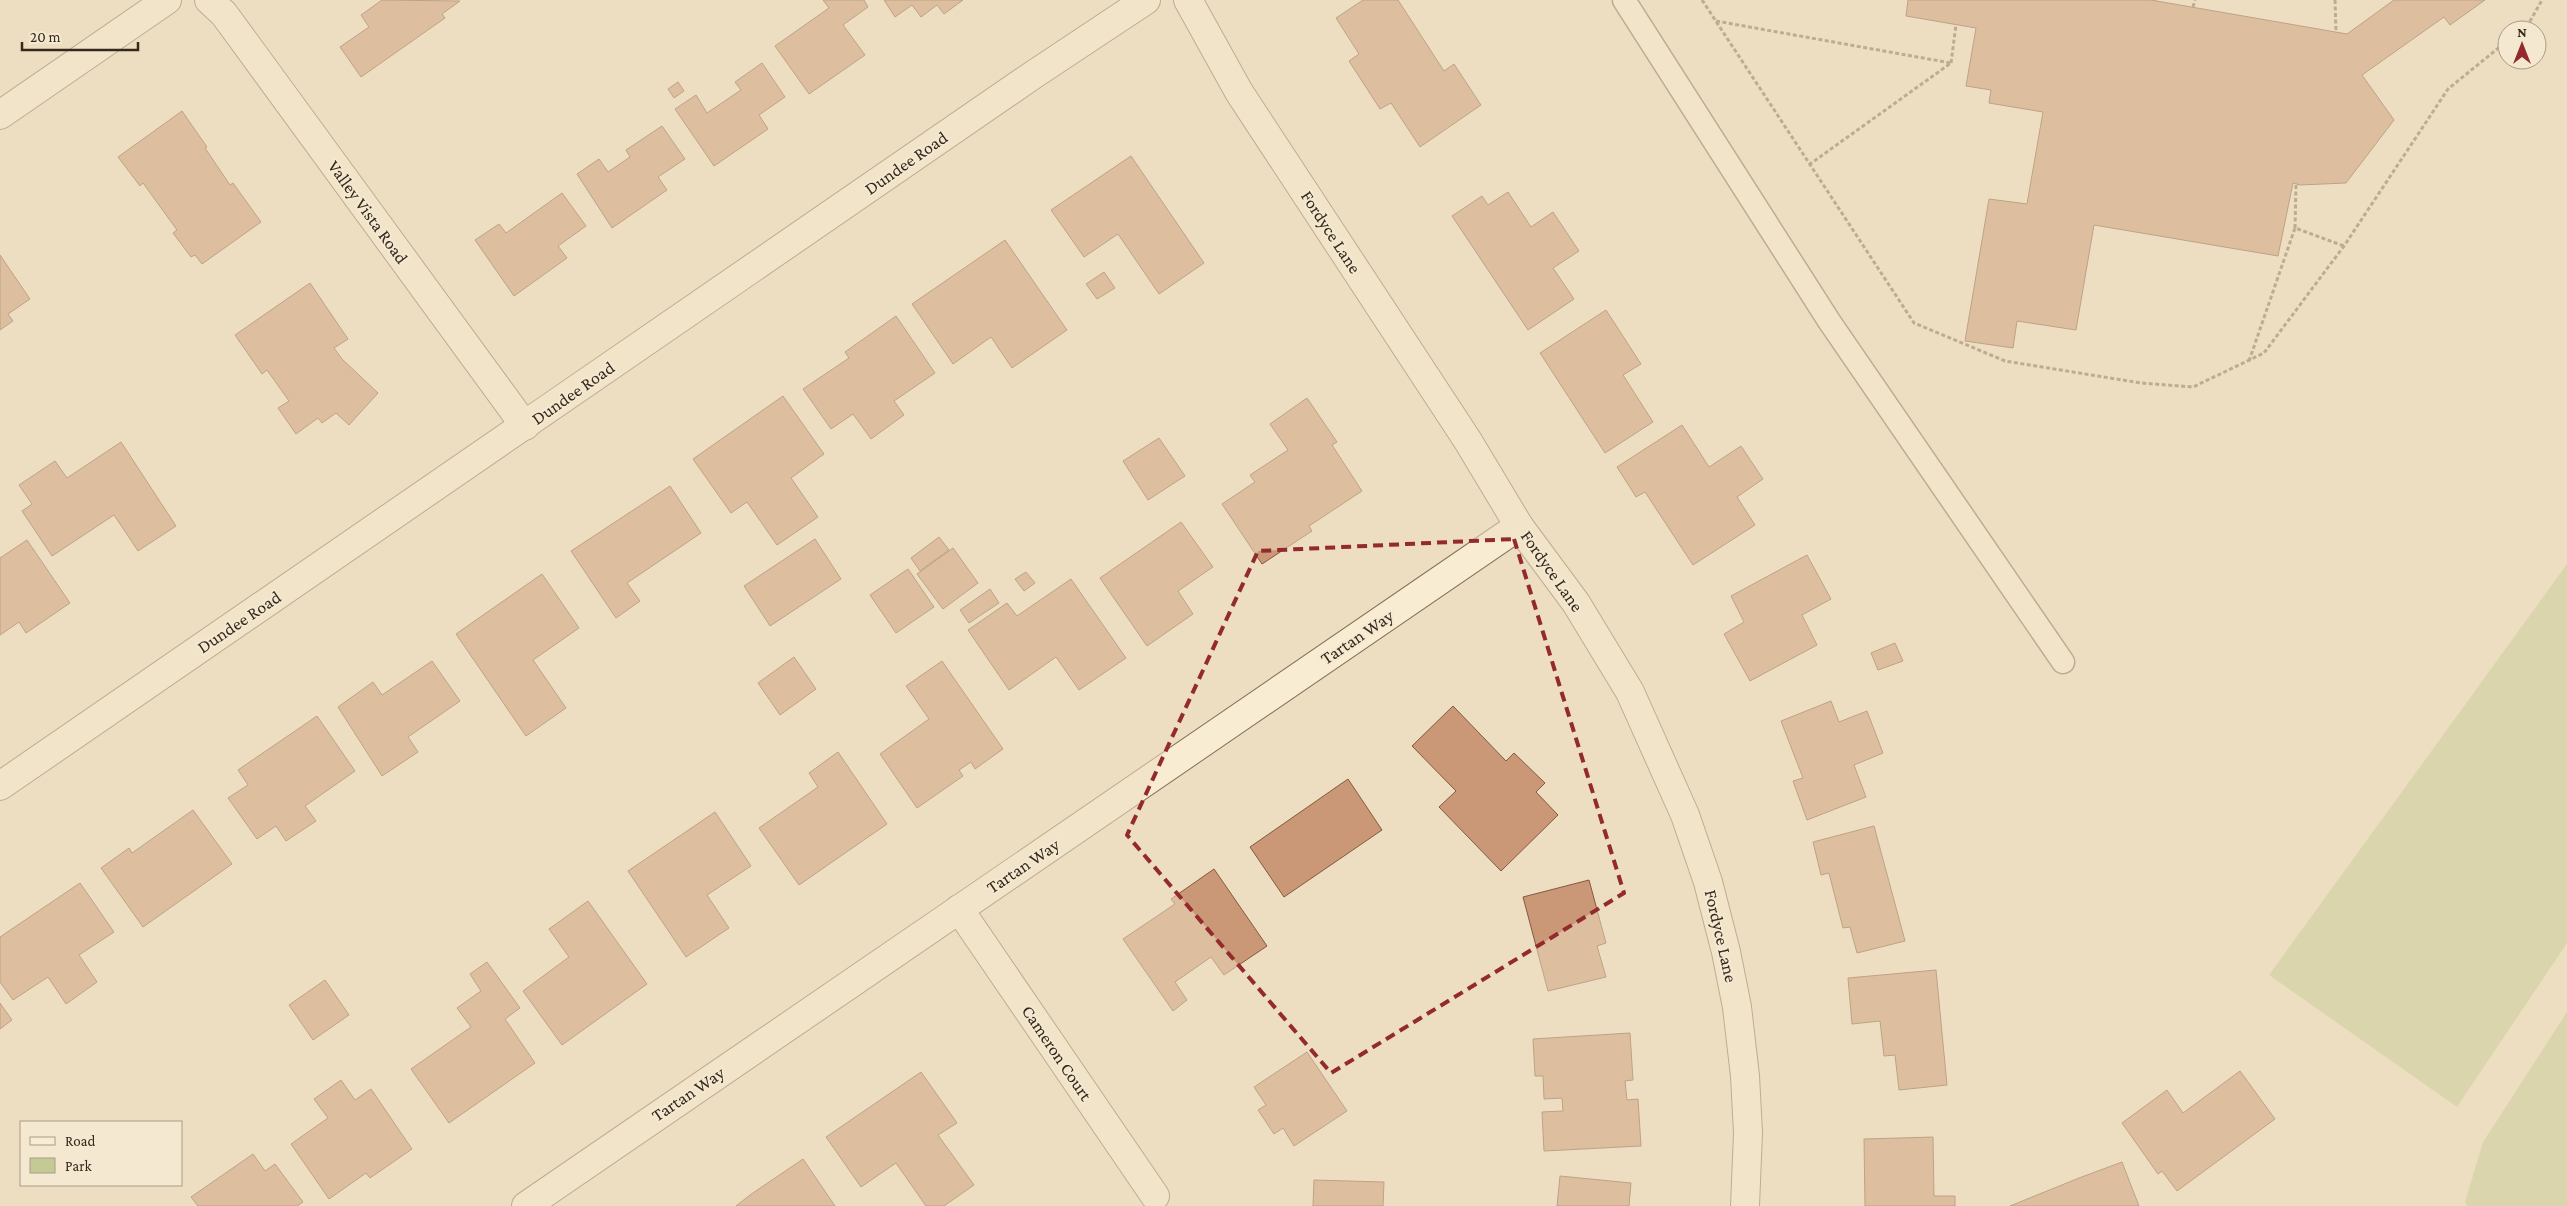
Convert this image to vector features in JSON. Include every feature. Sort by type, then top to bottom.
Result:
[{"type":"street","points":[[0,115],[167,0]]},
{"type":"street","name":"Valley Vista Road","points":[[209,0],[230,22],[525,426]]},
{"type":"street","name":"Dundee Road","points":[[0,786],[1024,81],[1146,0]]},
{"type":"street","name":"Fordyce Lane","points":[[1188,0],[1239,92],[1463,432],[1519,526],[1576,603],[1630,692],[1685,815],[1708,882],[1726,952],[1737,1007],[1746,1076],[1748,1133],[1745,1206]]},
{"type":"street","name":"Tartan Way","points":[[526,1206],[1519,526]]},
{"type":"street","name":"Cameron Court","points":[[959,909],[1155,1196]]},
{"type":"lane","points":[[1624,0],[1829,321],[2063,662]]},
{"type":"path","points":[[1702,0],[1914,323],[2005,360],[2141,383],[2192,387],[2264,354],[2344,246],[2448,89],[2497,49]]},
{"type":"path","points":[[2193,7],[2195,0]]},
{"type":"path","points":[[2335,0],[2336,32]]},
{"type":"path","points":[[2531,20],[2542,0]]},
{"type":"path","points":[[1716,21],[1951,63]]},
{"type":"path","points":[[1810,164],[1951,63],[1956,24]]},
{"type":"path","points":[[2248,361],[2295,228],[2296,184]]},
{"type":"path","points":[[2295,228],[2344,246]]},
{"type":"highlighted area","points":[[1514,539],[1624,893],[1331,1073],[1127,835],[1258,551]]},
{"type":"green space","points":[[2567,564],[2567,943],[2457,1107],[2269,975]]},
{"type":"green space","points":[[2567,1012],[2567,1206],[2467,1206],[2465,1202],[2483,1142]]},
{"type":"building","points":[[382,0],[460,1],[442,14],[445,18],[361,77],[340,47],[369,27],[361,15]]},
{"type":"building","points":[[823,0],[864,0],[868,7],[843,25],[865,55],[809,94],[775,46],[829,8]]},
{"type":"building","points":[[884,0],[963,0],[944,14],[937,5],[921,17],[912,5],[895,17]]},
{"type":"building","points":[[1363,0],[1398,0],[1444,71],[1454,64],[1481,105],[1420,147],[1391,103],[1380,109],[1349,61],[1359,54],[1336,18]]},
{"type":"building","points":[[1908,0],[2151,0],[2347,34],[2394,0],[2485,0],[2450,25],[2444,17],[2362,75],[2394,120],[2346,183],[2300,185],[2293,183],[2278,256],[2094,225],[2076,330],[2017,321],[2013,348],[1965,341],[1989,199],[2027,204],[2043,112],[1989,103],[1991,90],[1966,86],[1976,28],[1906,16]]},
{"type":"building","points":[[762,63],[785,97],[759,115],[768,129],[714,166],[675,109],[696,95],[707,113],[741,90],[735,82]]},
{"type":"building","points":[[678,82],[684,91],[674,98],[668,89]]},
{"type":"building","points":[[182,111],[230,185],[233,183],[261,222],[202,264],[195,255],[191,257],[173,233],[177,230],[143,183],[140,186],[118,157]]},
{"type":"building","points":[[662,126],[685,159],[658,177],[667,190],[612,228],[577,174],[599,159],[608,172],[630,157],[626,150]]},
{"type":"building","points":[[1131,156],[1204,263],[1159,294],[1118,234],[1084,257],[1051,210]]},
{"type":"building","points":[[1508,192],[1531,227],[1553,212],[1579,251],[1553,268],[1574,299],[1528,330],[1452,216],[1482,196],[1488,205]]},
{"type":"building","points":[[562,193],[586,226],[558,246],[567,258],[514,296],[475,240],[499,224],[506,233]]},
{"type":"building","points":[[1005,240],[1067,330],[1012,368],[991,337],[953,364],[912,304]]},
{"type":"building","points":[[0,255],[30,299],[8,314],[13,321],[0,330]]},
{"type":"building","points":[[1104,272],[1115,288],[1097,299],[1086,284]]},
{"type":"building","points":[[310,283],[348,339],[334,348],[342,359],[378,393],[349,425],[336,413],[322,423],[318,418],[296,434],[278,408],[289,401],[267,370],[262,374],[235,335]]},
{"type":"building","points":[[1606,310],[1641,364],[1623,375],[1653,422],[1605,453],[1540,353]]},
{"type":"building","points":[[896,316],[935,373],[894,401],[904,415],[871,439],[853,414],[831,429],[803,389],[849,358],[845,352]]},
{"type":"building","points":[[783,396],[824,454],[791,478],[818,517],[777,545],[747,502],[731,513],[693,459]]},
{"type":"building","points":[[1307,398],[1337,442],[1332,445],[1362,491],[1309,526],[1312,531],[1262,564],[1222,504],[1255,482],[1250,475],[1288,450],[1270,424]]},
{"type":"building","points":[[1682,425],[1709,467],[1741,446],[1763,479],[1737,497],[1755,525],[1693,565],[1645,492],[1636,497],[1617,467]]},
{"type":"building","points":[[1159,438],[1185,476],[1148,500],[1123,461]]},
{"type":"building","points":[[121,442],[176,526],[138,551],[114,515],[52,556],[22,511],[32,504],[19,485],[55,461],[67,478]]},
{"type":"building","points":[[670,486],[701,533],[627,583],[640,601],[616,618],[571,551]]},
{"type":"building","points":[[1181,522],[1213,567],[1178,591],[1193,614],[1147,646],[1100,578]]},
{"type":"building","points":[[939,537],[949,550],[920,571],[911,558]]},
{"type":"building","points":[[815,539],[841,579],[770,626],[744,586]]},
{"type":"building","points":[[27,540],[70,603],[26,633],[19,622],[0,635],[0,558]]},
{"type":"building","points":[[953,548],[978,583],[943,609],[917,574]]},
{"type":"building","points":[[1807,555],[1831,599],[1802,615],[1817,645],[1750,681],[1724,634],[1744,622],[1731,596]]},
{"type":"building","points":[[908,569],[934,607],[896,633],[870,595]]},
{"type":"building","points":[[1026,572],[1035,583],[1024,591],[1015,579]]},
{"type":"building","points":[[542,574],[579,628],[533,660],[566,708],[526,736],[456,634]]},
{"type":"building","points":[[1071,579],[1126,658],[1079,690],[1056,657],[1009,690],[968,630],[1007,603],[1017,616]]},
{"type":"building","points":[[990,589],[999,603],[969,623],[960,610]]},
{"type":"building","points":[[1895,643],[1903,661],[1878,670],[1871,653]]},
{"type":"building","points":[[794,657],[816,689],[780,715],[758,683]]},
{"type":"building","points":[[432,661],[460,701],[408,737],[418,752],[382,776],[338,707],[373,682],[382,695]]},
{"type":"building","points":[[942,661],[1003,749],[975,769],[971,762],[959,770],[963,776],[917,808],[880,754],[929,719],[906,686]]},
{"type":"building","points":[[1831,701],[1839,722],[1867,711],[1883,753],[1854,765],[1866,797],[1807,820],[1793,781],[1803,778],[1781,721]]},
{"type":"building","points":[[1453,706],[1506,761],[1514,753],[1545,783],[1536,792],[1558,815],[1501,871],[1439,807],[1456,791],[1412,746]]},
{"type":"building","points":[[317,716],[355,771],[305,806],[316,821],[286,841],[276,826],[257,839],[228,798],[248,785],[238,770]]},
{"type":"building","points":[[838,752],[887,824],[799,885],[759,828],[818,787],[809,773]]},
{"type":"building","points":[[1348,779],[1382,830],[1284,897],[1250,847]]},
{"type":"building","points":[[193,810],[232,864],[143,927],[101,868],[129,848],[132,853]]},
{"type":"building","points":[[715,812],[751,866],[707,895],[729,928],[686,957],[628,871]]},
{"type":"building","points":[[1874,826],[1905,941],[1857,953],[1850,927],[1843,928],[1829,873],[1821,875],[1813,842]]},
{"type":"building","points":[[1214,869],[1267,946],[1224,975],[1211,957],[1175,982],[1187,1000],[1173,1011],[1123,939],[1175,904],[1171,899]]},
{"type":"building","points":[[1589,880],[1606,943],[1597,946],[1606,977],[1548,991],[1523,897]]},
{"type":"building","points":[[80,883],[114,932],[79,955],[97,982],[66,1004],[48,977],[13,1000],[0,982],[0,937]]},
{"type":"building","points":[[588,901],[647,984],[562,1045],[523,991],[569,957],[549,929]]},
{"type":"building","points":[[487,962],[520,1008],[505,1019],[535,1063],[449,1123],[411,1069],[471,1027],[457,1008],[481,991],[470,974]]},
{"type":"building","points":[[1936,970],[1947,1085],[1899,1090],[1895,1055],[1884,1056],[1880,1021],[1852,1024],[1848,978]]},
{"type":"building","points":[[325,980],[349,1015],[313,1040],[289,1005]]},
{"type":"building","points":[[0,1003],[12,1020],[0,1029]]},
{"type":"building","points":[[1630,1033],[1633,1080],[1625,1081],[1627,1100],[1638,1099],[1641,1146],[1544,1151],[1542,1112],[1563,1111],[1562,1098],[1544,1099],[1543,1076],[1535,1076],[1533,1039]]},
{"type":"building","points":[[1307,1052],[1347,1111],[1294,1146],[1283,1128],[1274,1134],[1258,1110],[1266,1105],[1254,1087]]},
{"type":"building","points":[[2240,1071],[2275,1119],[2177,1191],[2162,1171],[2158,1174],[2122,1123],[2167,1090],[2183,1113]]},
{"type":"building","points":[[921,1072],[957,1123],[938,1135],[974,1185],[944,1206],[926,1206],[896,1163],[861,1187],[826,1137]]},
{"type":"building","points":[[341,1080],[355,1100],[371,1089],[412,1149],[370,1178],[366,1173],[329,1199],[291,1144],[328,1118],[314,1099]]},
{"type":"building","points":[[1933,1137],[1934,1196],[1955,1196],[1955,1206],[1865,1206],[1864,1139]]},
{"type":"building","points":[[253,1154],[265,1171],[275,1164],[303,1202],[297,1206],[198,1206],[191,1197]]},
{"type":"building","points":[[803,1159],[835,1206],[736,1206],[750,1195]]},
{"type":"building","points":[[2122,1162],[2139,1206],[2010,1206],[2079,1178]]},
{"type":"building","points":[[1560,1176],[1631,1183],[1629,1206],[1557,1206]]},
{"type":"building","points":[[1314,1180],[1384,1182],[1383,1206],[1313,1206]]}]
